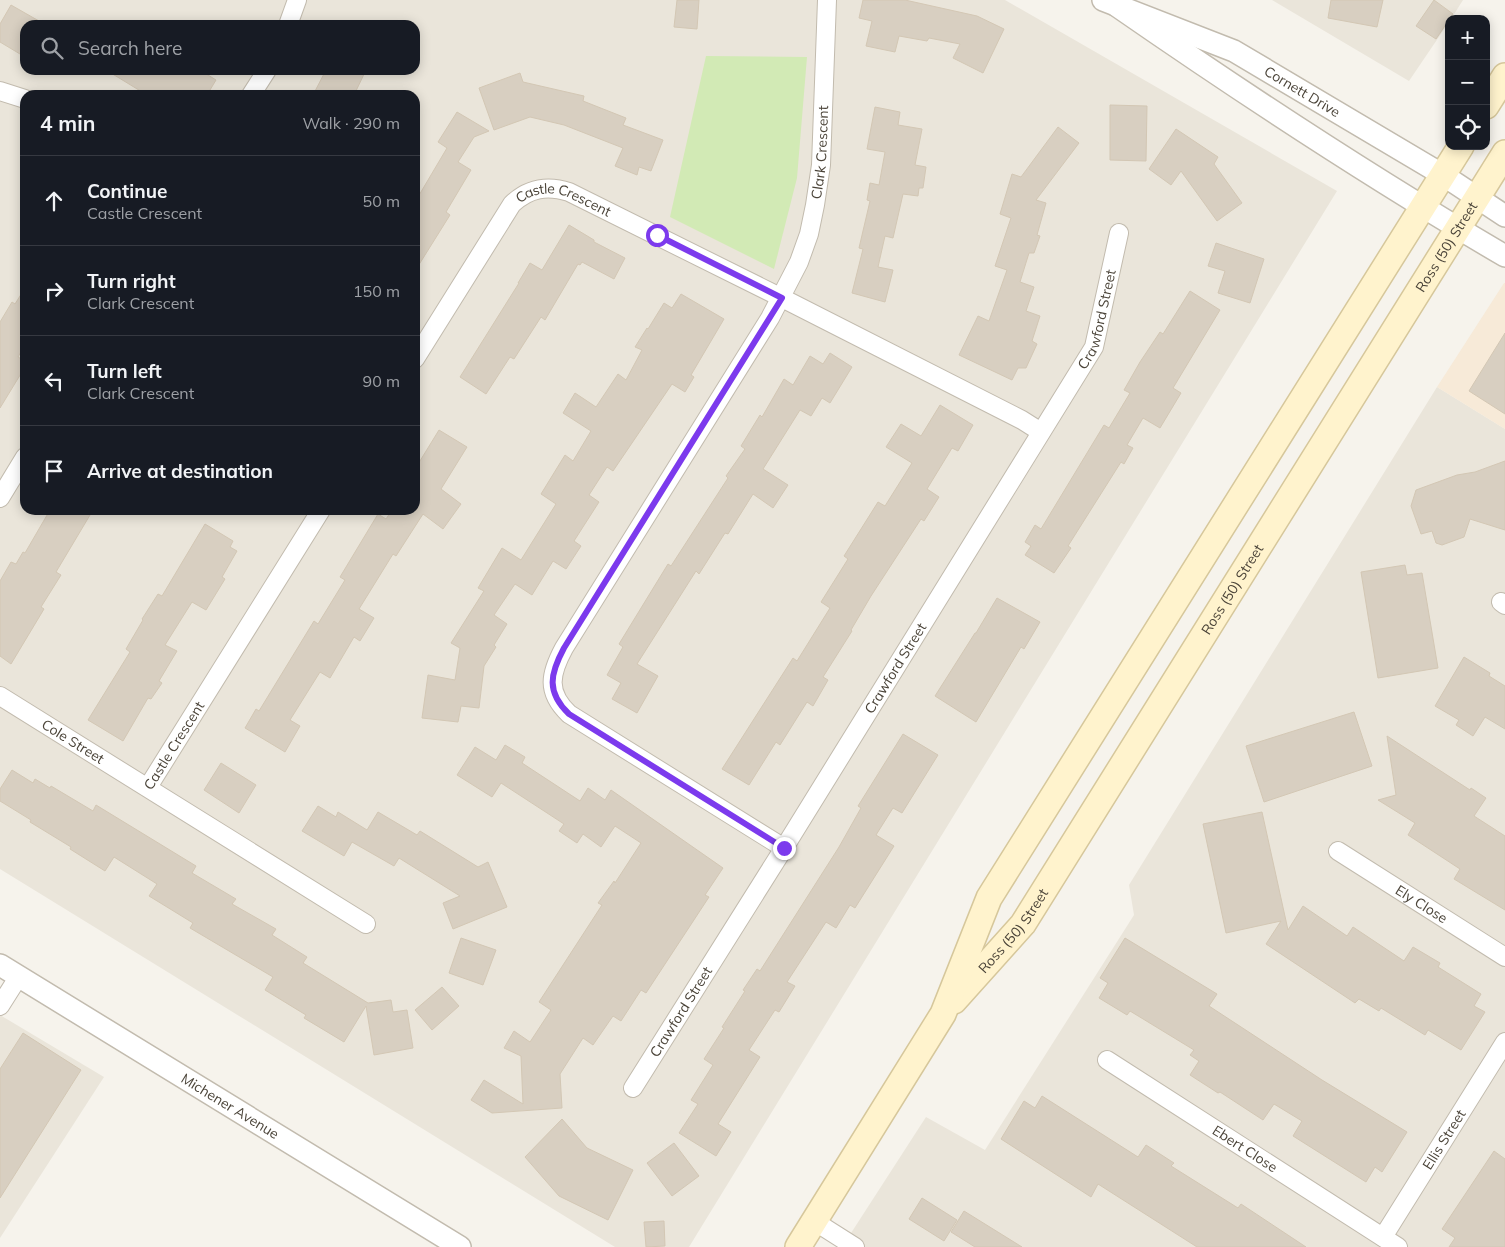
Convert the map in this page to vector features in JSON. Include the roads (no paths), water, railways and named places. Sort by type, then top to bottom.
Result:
[{"type":"main road","points":[[1487,105],[1505,76]]},
{"type":"main road","name":"Ross (50) Street","points":[[943,1014],[989,898],[1459,150]]},
{"type":"main road","name":"Ross (50) Street","points":[[798,1247],[943,1014],[1024,924],[1505,153]]},
{"type":"street","points":[[290,20],[297,0]]},
{"type":"street","name":"Clark Crescent","points":[[784,848],[569,714],[559,705],[552,683],[553,671],[564,648],[782,298],[799,262],[816,205],[819,185],[827,0]]},
{"type":"street","name":"Cornett Drive","points":[[1110,3],[1234,51],[1443,175],[1505,216]]},
{"type":"street","name":"Cornett Drive","points":[[1110,3],[1221,78],[1422,207],[1505,256]]},
{"type":"street","points":[[255,90],[264,75]]},
{"type":"street","points":[[0,91],[20,97]]},
{"type":"street","name":"Castle Crescent","points":[[420,351],[512,204],[520,196],[538,188],[554,188],[569,192],[782,298]]},
{"type":"street","name":"Crawford Street","points":[[633,1088],[1094,347],[1119,233]]},
{"type":"street","points":[[782,298],[1022,420],[1041,432]]},
{"type":"street","points":[[0,498],[20,465]]},
{"type":"street","name":"Castle Crescent","points":[[318,515],[148,787],[366,924]]},
{"type":"street","name":"Cole Street","points":[[0,696],[148,787]]},
{"type":"street","name":"Ely Close","points":[[1338,850],[1505,957]]},
{"type":"street","name":"Michener Avenue","points":[[0,965],[460,1247]]},
{"type":"street","points":[[0,1006],[19,976]]},
{"type":"street","name":"Ellis Street","points":[[1383,1237],[1505,1042]]},
{"type":"street","name":"Ebert Close","points":[[1107,1060],[1398,1247]]},
{"type":"street","points":[[814,1221],[854,1247]]}]
